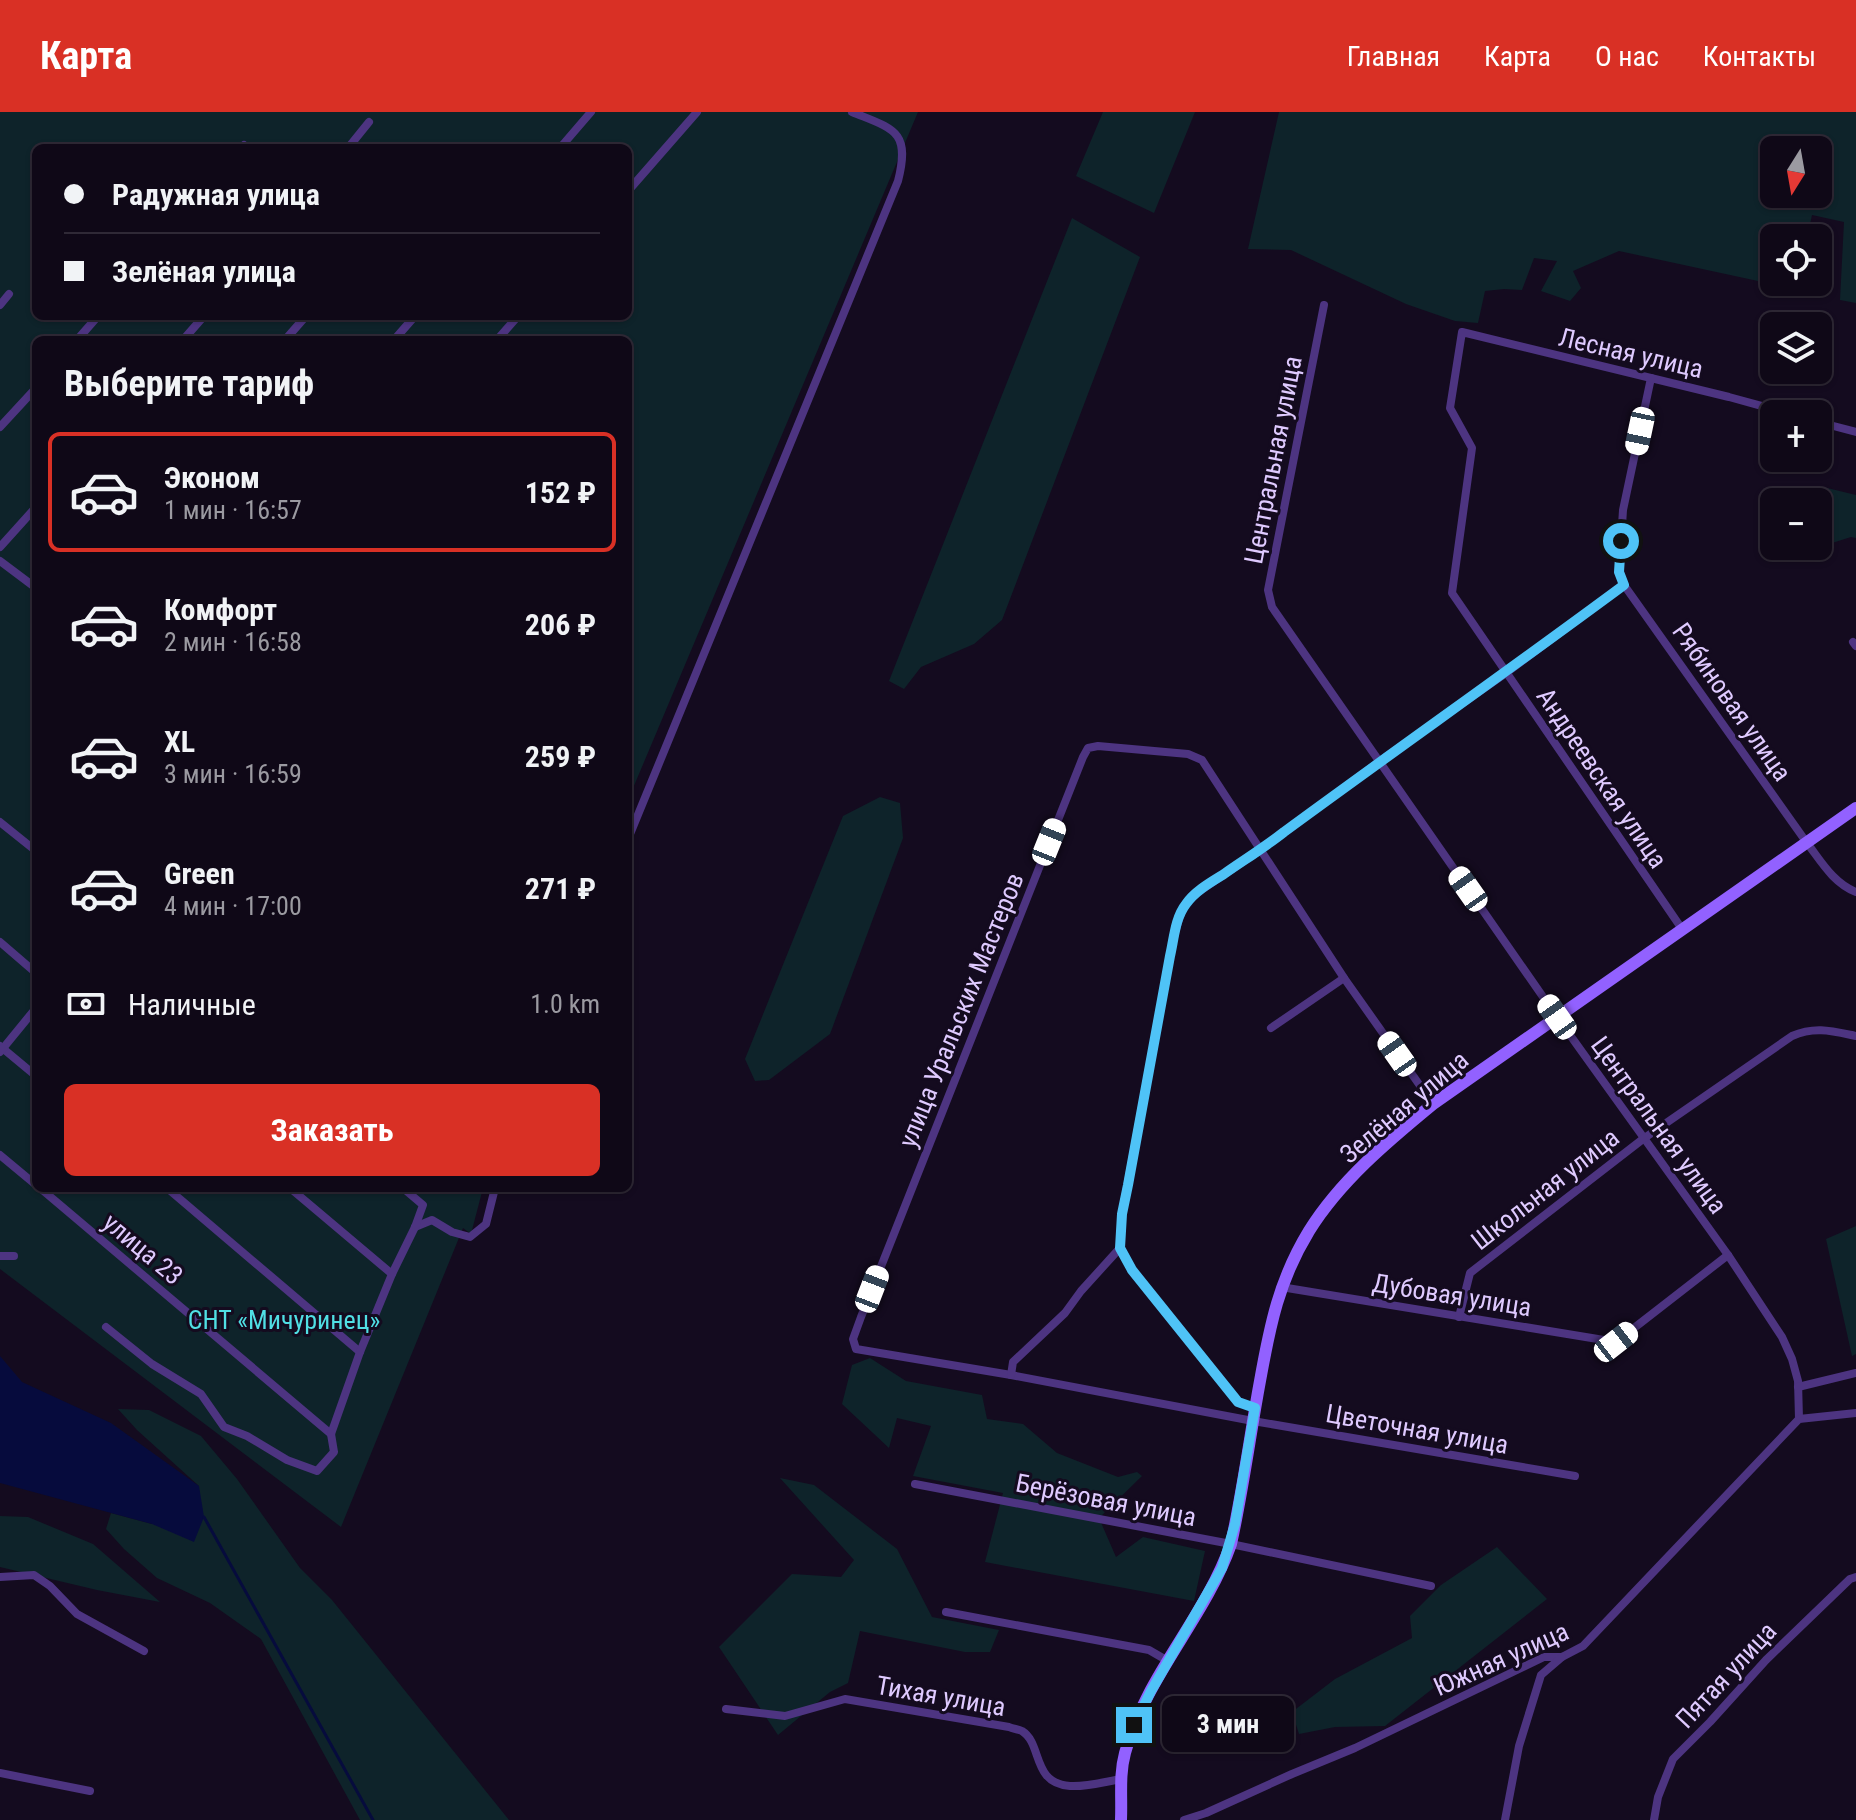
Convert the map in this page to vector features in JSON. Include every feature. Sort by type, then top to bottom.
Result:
[{"type":"street","points":[[563,144],[591,112]]},
{"type":"street","points":[[632,186],[697,112]]},
{"type":"street","points":[[632,829],[898,181],[903,161],[897,135],[890,128],[852,112]]},
{"type":"street","points":[[351,144],[369,122]]},
{"type":"street","points":[[0,305],[9,294]]},
{"type":"street","name":"Центральная улица","points":[[1324,305],[1268,590],[1272,607],[1557,1017],[1728,1255],[1782,1337],[1792,1359],[1798,1387],[1799,1419]]},
{"type":"street","points":[[80,336],[94,320]]},
{"type":"street","points":[[186,336],[200,320]]},
{"type":"street","points":[[288,336],[302,320]]},
{"type":"street","points":[[398,336],[412,320]]},
{"type":"street","points":[[500,336],[514,320]]},
{"type":"street","name":"Лесная улица","points":[[1462,332],[1760,406]]},
{"type":"street","name":"Андреевская улица","points":[[1462,332],[1450,408],[1472,448],[1452,593],[1682,929]]},
{"type":"street","points":[[1255,1408],[1238,1402],[1132,1270],[1120,1248],[1122,1214],[1177,923],[1191,897],[1262,849],[1624,585],[1619,572],[1623,510],[1651,378]]},
{"type":"street","points":[[0,427],[32,399]]},
{"type":"street","points":[[1832,426],[1856,432]]},
{"type":"street","points":[[0,547],[32,511]]},
{"type":"street","points":[[0,561],[32,585]]},
{"type":"street","name":"Рябиновая улица","points":[[1624,585],[1807,843],[1835,879],[1856,892]]},
{"type":"street","name":"улица Уральских Мастеров","points":[[1011,1375],[856,1349],[853,1339],[1083,757],[1088,748],[1098,746],[1188,754],[1202,760],[1262,849]]},
{"type":"street","name":"Зелёная улица","points":[[1121,1820],[1121,1779],[1125,1752],[1134,1725],[1222,1568],[1231,1544],[1271,1323],[1281,1287],[1305,1238],[1331,1201],[1356,1173],[1433,1104],[1856,808]]},
{"type":"street","points":[[0,822],[32,848]]},
{"type":"street","points":[[1262,849],[1344,978],[1433,1104]]},
{"type":"street","points":[[0,942],[32,970]]},
{"type":"street","points":[[1271,1028],[1344,978]]},
{"type":"street","points":[[32,1013],[1,1049],[32,1073]]},
{"type":"street","name":"Школьная улица","points":[[1459,1317],[1470,1273],[1643,1139],[1792,1036],[1806,1030],[1824,1030],[1856,1036]]},
{"type":"street","name":"улица 23","points":[[0,1155],[32,1181]]},
{"type":"street","name":"улица 23","points":[[45,1192],[331,1434]]},
{"type":"street","points":[[172,1192],[360,1352]]},
{"type":"street","points":[[295,1192],[392,1274]]},
{"type":"street","points":[[106,1327],[152,1364],[201,1394],[224,1427],[247,1436],[287,1460],[317,1471],[334,1452],[331,1434],[360,1352],[423,1205],[408,1192]]},
{"type":"street","points":[[415,1227],[432,1220],[452,1232],[470,1237],[486,1224],[494,1192]]},
{"type":"street","points":[[1011,1375],[1013,1362],[1065,1313],[1120,1248]]},
{"type":"street","name":"Дубовая улица","points":[[1281,1287],[1616,1342],[1728,1255]]},
{"type":"street","points":[[0,1256],[14,1256]]},
{"type":"street","points":[[1798,1387],[1856,1373]]},
{"type":"street","name":"Цветочная улица","points":[[1011,1375],[1253,1421],[1575,1476]]},
{"type":"street","points":[[1799,1419],[1856,1413]]},
{"type":"street","name":"Южная улица","points":[[1184,1820],[1355,1748],[1544,1657],[1562,1657],[1583,1646],[1799,1419]]},
{"type":"street","name":"Берёзовая улица","points":[[915,1484],[1231,1544],[1431,1586]]},
{"type":"street","points":[[0,1577],[34,1575],[50,1586],[77,1614],[144,1651]]},
{"type":"street","name":"Пятая улица","points":[[1654,1820],[1658,1797],[1673,1759],[1766,1660],[1850,1579],[1856,1577]]},
{"type":"street","points":[[946,1612],[1149,1650],[1168,1661]]},
{"type":"street","points":[[1505,1820],[1519,1746],[1541,1675],[1562,1657]]},
{"type":"street","name":"Тихая улица","points":[[726,1709],[785,1716],[845,1699],[1009,1727],[1023,1731],[1042,1770],[1053,1781],[1067,1786],[1121,1779]]},
{"type":"street","points":[[0,1773],[90,1791]]},
{"type":"green space","name":"СНТ «Мичуринец»","points":[[0,112],[918,112],[632,791],[632,336],[32,336],[32,1192],[482,1192],[471,1234],[463,1228],[341,1527],[0,1269]]},
{"type":"green space","points":[[1103,112],[1195,112],[1154,213],[1076,176]]},
{"type":"green space","points":[[1279,112],[1856,112],[1856,303],[1840,300],[1844,222],[1812,215],[1810,224],[1760,224],[1760,281],[1619,251],[1573,271],[1581,288],[1570,301],[1541,291],[1557,261],[1534,258],[1522,290],[1485,291],[1478,323],[1455,321],[1406,304],[1291,250],[1248,249]]},
{"type":"green space","points":[[1072,218],[1140,257],[1002,620],[974,644],[921,667],[904,689],[889,681]]},
{"type":"green space","points":[[1832,489],[1856,495],[1856,538],[1832,543]]},
{"type":"green space","points":[[880,797],[900,803],[903,838],[830,1034],[769,1080],[755,1081],[745,1059],[843,816]]},
{"type":"green space","points":[[1856,1226],[1856,1354],[1852,1356],[1826,1239]]},
{"type":"green space","points":[[870,1358],[906,1381],[982,1395],[987,1419],[1023,1424],[1057,1453],[1118,1477],[1137,1472],[1142,1476],[1099,1518],[1116,1557],[1143,1537],[1205,1551],[1194,1601],[985,1562],[1003,1493],[913,1476],[931,1426],[897,1418],[889,1448],[842,1404],[852,1365]]},
{"type":"green space","points":[[118,1409],[149,1410],[201,1436],[237,1479],[300,1568],[332,1600],[509,1820],[360,1820],[261,1639],[210,1603],[157,1578],[106,1529],[111,1513],[152,1524],[199,1486]]},
{"type":"green space","points":[[780,1478],[814,1485],[897,1549],[932,1617],[999,1630],[990,1652],[965,1652],[860,1631],[848,1683],[830,1692],[778,1735],[719,1647],[792,1574],[841,1577],[854,1560]]},
{"type":"green space","points":[[0,1516],[28,1517],[93,1544],[160,1602],[0,1567]]},
{"type":"green space","points":[[1497,1547],[1547,1599],[1385,1726],[1335,1727],[1299,1734],[1292,1712],[1335,1679],[1412,1638],[1410,1616],[1441,1585]]},
{"type":"shaded area","points":[[0,1356],[22,1382],[111,1423],[199,1486],[204,1517],[194,1542],[152,1524],[0,1483]]},
{"type":"waterway","points":[[204,1517],[373,1820]]},
{"type":"route","points":[[1134,1725],[1222,1568],[1231,1544],[1255,1408],[1238,1402],[1132,1270],[1120,1248],[1122,1214],[1177,923],[1191,897],[1262,849],[1624,585],[1619,572],[1621,541]]}]
